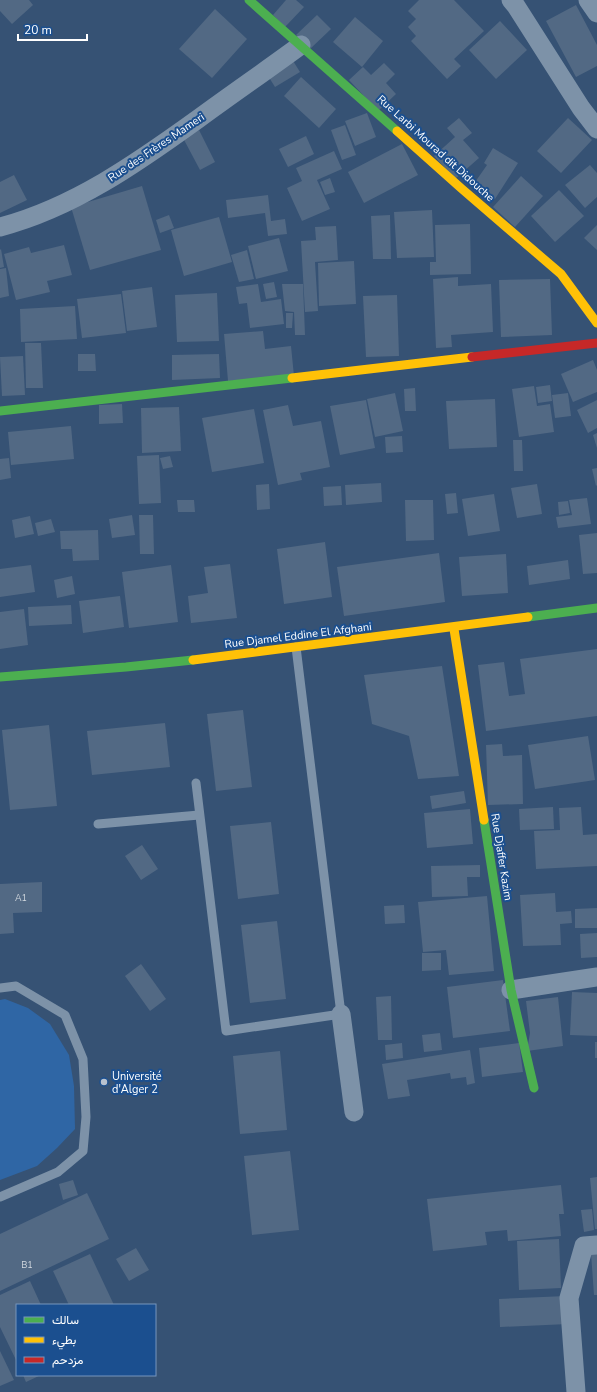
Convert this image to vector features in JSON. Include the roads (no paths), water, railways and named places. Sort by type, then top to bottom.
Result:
[{"type":"street","name":"Rue Larbi Mourad dit Didouche","points":[[249,0],[462,189],[561,274],[597,323]]},
{"type":"street","points":[[511,0],[581,108],[597,128]]},
{"type":"street","points":[[588,0],[597,13]]},
{"type":"street","name":"Rue des Frères Mameri","points":[[0,227],[26,220],[100,185],[168,140],[301,45]]},
{"type":"street","points":[[0,411],[597,343]]},
{"type":"street","name":"Rue Djamel Eddine El Afghani","points":[[0,678],[23,674],[125,667],[454,629],[597,608]]},
{"type":"street","name":"Rue Djaffer Kazim","points":[[454,629],[511,990],[534,1088]]},
{"type":"street","points":[[511,990],[597,977]]},
{"type":"street","points":[[341,1014],[354,1112]]},
{"type":"street","points":[[576,1392],[569,1298],[584,1246],[597,1245]]},
{"type":"lane","points":[[196,784],[226,1031],[341,1014],[296,647]]},
{"type":"lane","points":[[98,824],[200,815]]},
{"type":"lane","points":[[0,988],[16,986],[65,1015],[83,1059],[86,1117],[83,1151],[58,1172],[0,1197]]},
{"type":"place","name":"Université d'Alger 2","points":[[104,1082]]}]
